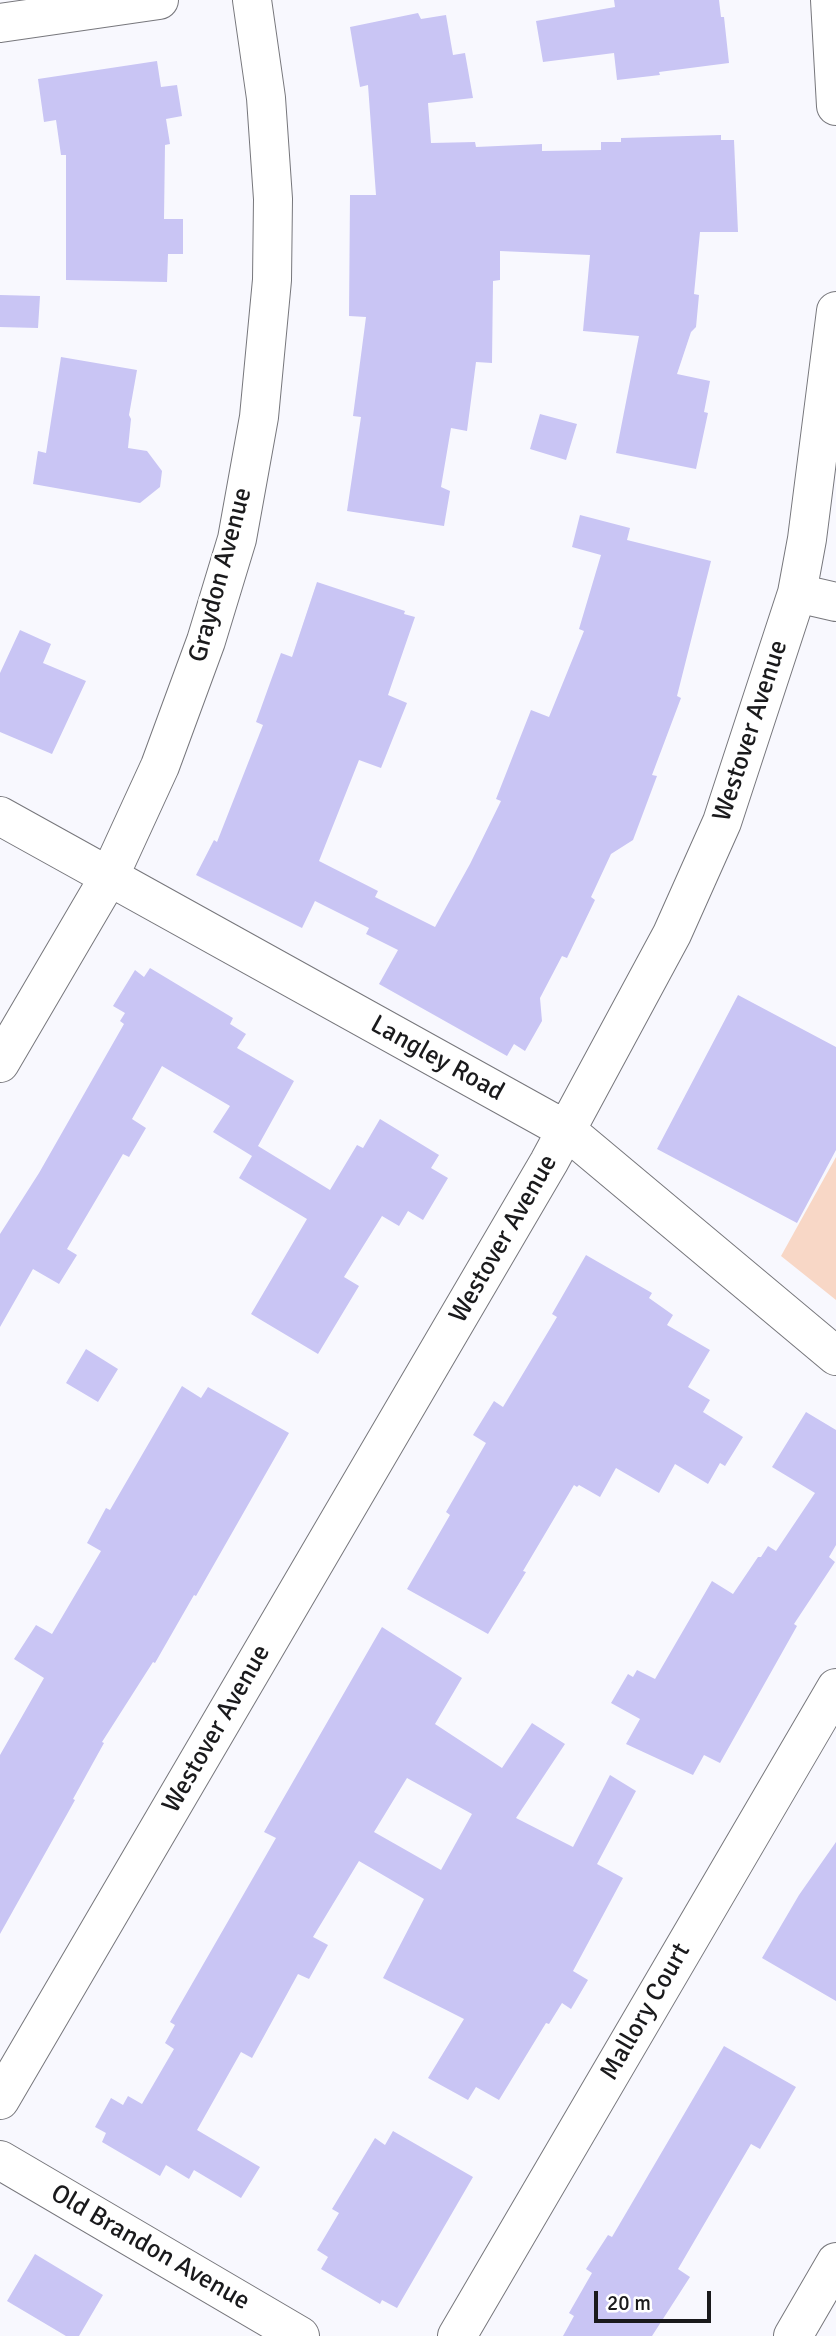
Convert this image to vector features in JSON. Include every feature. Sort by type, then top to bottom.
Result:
[{"type":"street","points":[[0,23],[159,0]]},
{"type":"street","name":"Graydon Avenue","points":[[0,1063],[109,877],[160,766],[206,641],[237,539],[259,418],[272,280],[273,199],[266,98],[252,0]]},
{"type":"street","points":[[830,0],[836,106]]},
{"type":"street","name":"Westover Avenue","points":[[0,2100],[566,1130],[672,934],[722,822],[797,593],[807,539],[836,311]]},
{"type":"street","points":[[797,593],[836,602]]},
{"type":"street","name":"Langley Road","points":[[0,816],[566,1130],[836,1356]]},
{"type":"street","name":"Mallory Court","points":[[457,2336],[836,1688]]},
{"type":"street","name":"Old Brandon Avenue","points":[[0,2160],[300,2336]]},
{"type":"street","points":[[793,2336],[836,2262]]},
{"type":"shaded area","points":[[836,1157],[836,1300],[781,1256]]},
{"type":"building","points":[[614,0],[719,0],[721,17],[724,17],[729,63],[617,80],[614,53],[543,62],[536,21],[615,7]]},
{"type":"building","points":[[418,13],[421,19],[446,15],[453,55],[465,53],[473,98],[428,103],[431,143],[475,142],[476,147],[542,144],[542,151],[601,150],[601,142],[621,142],[621,138],[721,135],[721,140],[734,140],[738,232],[700,232],[694,294],[699,295],[696,327],[691,332],[677,374],[710,381],[704,412],[708,413],[696,469],[616,453],[639,336],[583,331],[590,255],[500,251],[500,280],[493,281],[492,363],[476,362],[467,431],[451,428],[441,487],[450,491],[444,526],[347,511],[361,417],[353,416],[366,317],[349,316],[350,195],[376,195],[368,85],[360,87],[350,27]]},
{"type":"building","points":[[157,61],[161,87],[177,85],[182,116],[166,119],[170,144],[165,145],[164,219],[183,219],[183,254],[168,254],[167,282],[66,280],[66,155],[61,155],[56,120],[44,122],[38,79]]},
{"type":"building","points":[[0,295],[40,296],[38,328],[0,327]]},
{"type":"building","points":[[61,357],[137,370],[129,415],[131,419],[128,448],[147,451],[162,471],[160,487],[140,503],[33,484],[38,451],[46,453]]},
{"type":"building","points":[[540,414],[577,424],[566,460],[530,449]]},
{"type":"building","points":[[580,515],[630,528],[627,540],[711,561],[677,696],[681,698],[652,775],[657,776],[633,840],[611,854],[591,897],[595,900],[567,958],[562,956],[540,998],[542,1021],[525,1051],[514,1044],[507,1056],[379,984],[398,950],[366,934],[369,928],[315,901],[302,928],[196,875],[214,840],[217,842],[263,725],[256,722],[281,653],[292,657],[317,582],[405,611],[404,614],[415,617],[388,695],[407,703],[381,768],[359,760],[319,861],[378,891],[375,897],[435,927],[501,801],[496,799],[531,710],[549,717],[584,631],[579,629],[601,555],[572,547]]},
{"type":"building","points":[[20,630],[51,644],[43,663],[86,681],[52,754],[0,732],[0,673]]},
{"type":"building","points":[[150,968],[233,1018],[230,1024],[246,1034],[237,1048],[294,1081],[253,1155],[258,1146],[330,1190],[357,1145],[363,1148],[380,1119],[439,1155],[431,1168],[448,1178],[423,1220],[408,1211],[399,1226],[382,1216],[344,1277],[359,1286],[318,1354],[251,1314],[307,1219],[239,1178],[252,1156],[213,1132],[230,1106],[162,1066],[132,1119],[146,1128],[129,1157],[123,1154],[67,1249],[77,1255],[59,1284],[33,1269],[0,1327],[0,1234],[39,1173],[124,1024],[120,1021],[125,1013],[113,1006],[135,970],[144,977]]},
{"type":"building","points":[[738,995],[836,1047],[836,1150],[797,1223],[657,1149]]},
{"type":"building","points":[[586,1255],[652,1293],[649,1298],[673,1315],[667,1325],[710,1350],[688,1387],[710,1400],[703,1412],[743,1437],[725,1466],[720,1463],[708,1484],[675,1464],[659,1493],[616,1468],[600,1497],[574,1485],[488,1634],[407,1589],[450,1515],[446,1512],[486,1443],[473,1435],[494,1401],[503,1407],[557,1317],[552,1314]]},
{"type":"building","points":[[86,1349],[118,1369],[98,1402],[66,1383]]},
{"type":"building","points":[[182,1386],[201,1398],[208,1387],[289,1433],[196,1596],[194,1595],[155,1663],[153,1662],[102,1742],[104,1743],[73,1799],[75,1800],[0,1934],[0,1755],[44,1678],[14,1659],[36,1625],[52,1634],[101,1551],[87,1543],[106,1508],[110,1510]]},
{"type":"building","points":[[806,1412],[836,1430],[836,1545],[829,1557],[835,1562],[794,1624],[797,1626],[720,1763],[704,1755],[693,1775],[626,1744],[640,1719],[611,1703],[628,1674],[633,1677],[637,1670],[655,1679],[712,1581],[733,1594],[768,1546],[776,1551],[815,1493],[772,1467]]},
{"type":"building","points":[[382,1627],[462,1678],[435,1724],[502,1768],[532,1723],[565,1744],[516,1818],[573,1847],[610,1775],[636,1791],[597,1864],[623,1878],[573,1971],[588,1980],[571,2009],[562,2003],[549,2024],[546,2023],[499,2100],[476,2087],[468,2100],[428,2078],[464,2019],[383,1978],[424,1899],[359,1861],[313,1937],[328,1945],[309,1979],[298,1974],[252,2058],[241,2052],[197,2130],[260,2167],[241,2198],[194,2170],[189,2179],[166,2165],[160,2176],[102,2142],[106,2133],[95,2127],[111,2098],[123,2105],[128,2096],[142,2104],[174,2049],[165,2043],[175,2025],[170,2022],[276,1838],[264,1832]],"holes":[[[407,1778],[472,1814],[441,1870],[374,1832]]]},
{"type":"building","points":[[836,1842],[836,2001],[762,1958],[799,1895]]},
{"type":"building","points":[[724,2046],[796,2087],[760,2149],[751,2144],[678,2269],[690,2277],[652,2336],[563,2336],[574,2316],[569,2313],[592,2273],[586,2269],[608,2235],[612,2237]]},
{"type":"building","points":[[393,2131],[473,2177],[397,2308],[382,2300],[380,2304],[321,2269],[328,2257],[317,2250],[339,2213],[332,2209],[375,2138],[385,2145]]},
{"type":"building","points":[[35,2254],[103,2295],[79,2336],[66,2336],[7,2301]]}]
